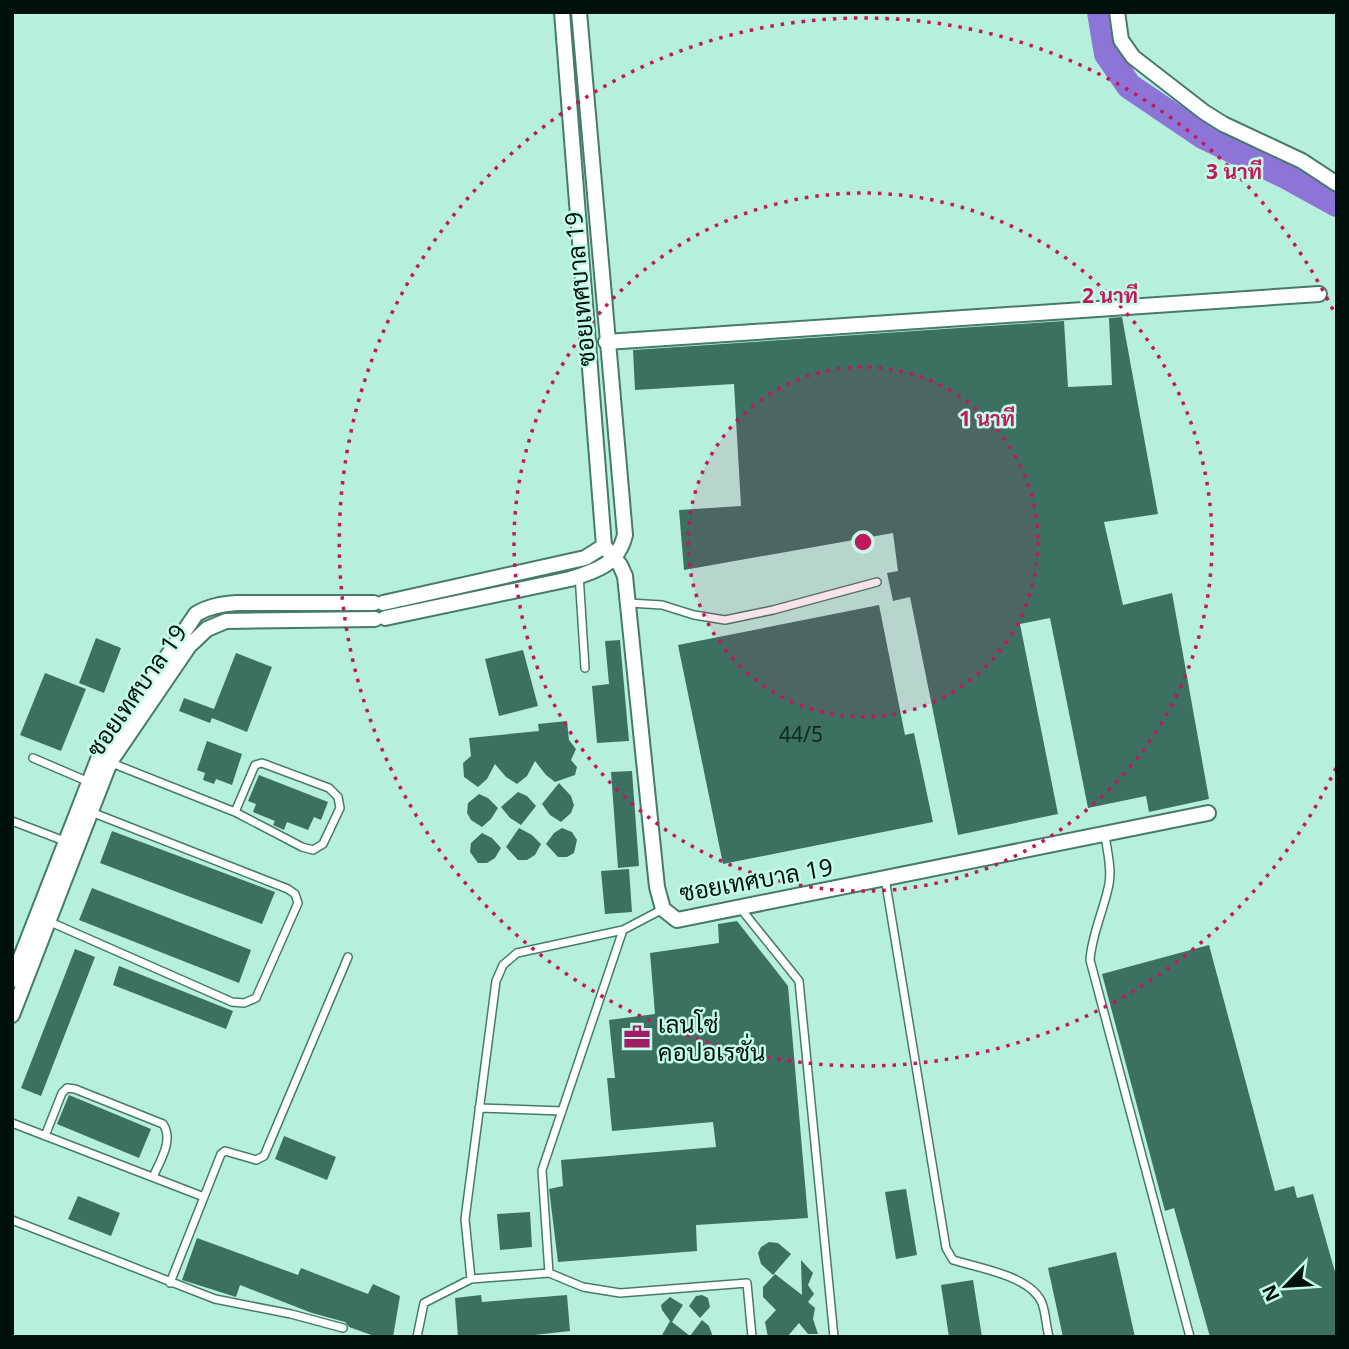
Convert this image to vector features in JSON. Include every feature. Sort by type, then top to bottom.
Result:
[{"type":"street","name":"ซอยเทศบาล 19","points":[[562,12],[604,546],[625,576],[657,887],[663,909],[677,920],[1208,813]]},
{"type":"street","name":"ซอยเทศบาล 19","points":[[12,1015],[48,921],[89,782],[162,674],[207,629],[226,621],[379,611],[580,576],[598,569],[621,551],[625,535],[579,12]]},
{"type":"street","points":[[1117,12],[1121,40],[1133,57],[1223,124],[1302,161],[1337,184]]},
{"type":"street","points":[[607,342],[1319,294]]},
{"type":"street","name":"ซอยเทศบาล 19","points":[[379,611],[584,558],[604,546]]},
{"type":"street","name":"ซอยเทศบาล 19","points":[[12,980],[72,844],[91,812],[104,760]]},
{"type":"lane","points":[[575,560],[580,576],[585,667]]},
{"type":"lane","points":[[628,603],[662,605],[694,615],[725,620],[877,582]]},
{"type":"lane","points":[[33,758],[89,782]]},
{"type":"lane","points":[[104,760],[235,812],[302,848],[313,850],[323,844],[340,807],[338,797],[328,788],[262,763],[255,765],[251,771],[235,812]]},
{"type":"lane","points":[[48,921],[232,1002],[244,1003],[256,998],[298,903],[295,894],[288,888],[91,812]]},
{"type":"lane","points":[[12,821],[72,844]]},
{"type":"lane","points":[[1105,835],[1109,884],[1091,943],[1090,960],[1190,1337]]},
{"type":"lane","points":[[885,878],[946,1248],[953,1260],[1013,1278],[1030,1287],[1041,1302],[1049,1337]]},
{"type":"lane","points":[[740,908],[799,981],[835,1337]]},
{"type":"lane","points":[[471,1279],[465,1219],[496,981],[503,965],[517,953],[624,930],[663,909]]},
{"type":"lane","points":[[549,1273],[542,1170],[624,930]]},
{"type":"lane","points":[[170,1283],[221,1154],[225,1152],[256,1160],[264,1156],[348,957]]},
{"type":"lane","points":[[45,1136],[62,1093],[67,1088],[75,1088],[163,1124],[168,1140],[153,1177]]},
{"type":"lane","points":[[479,1108],[562,1111]]},
{"type":"lane","points":[[12,1123],[204,1197]]},
{"type":"lane","points":[[12,1220],[215,1300],[291,1314],[343,1328]]},
{"type":"lane","points":[[417,1337],[424,1303],[471,1279],[549,1273],[583,1287],[620,1293],[747,1283],[752,1337]]},
{"type":"building","points":[[1122,317],[1158,514],[1104,522],[1123,605],[1172,593],[1209,799],[1149,812],[1146,796],[1088,808],[1050,618],[1020,624],[1058,814],[958,835],[910,597],[893,601],[887,573],[898,571],[893,533],[684,570],[679,510],[741,506],[734,384],[635,390],[633,350],[1064,321],[1068,387],[1112,385],[1109,318]]},
{"type":"building","points":[[879,605],[905,735],[914,733],[933,822],[723,864],[678,645]]},
{"type":"building","points":[[96,638],[121,648],[104,693],[79,683]]},
{"type":"building","points":[[620,640],[629,741],[597,743],[592,686],[609,684],[605,641]]},
{"type":"building","points":[[523,650],[538,706],[499,716],[485,659]]},
{"type":"building","points":[[236,653],[272,667],[247,732],[212,718],[210,723],[179,711],[184,698],[214,709]]},
{"type":"building","points":[[45,673],[86,689],[61,751],[20,735]]},
{"type":"building","points":[[567,721],[569,740],[576,749],[571,760],[577,767],[575,775],[555,782],[535,761],[527,776],[517,784],[506,777],[495,764],[487,779],[478,787],[464,777],[463,763],[471,756],[469,738],[539,731],[538,724]]},
{"type":"building","points":[[207,741],[242,754],[232,785],[216,779],[214,784],[203,780],[205,773],[197,770]]},
{"type":"building","points":[[632,771],[639,866],[618,868],[611,772]]},
{"type":"building","points":[[259,775],[328,802],[321,820],[314,817],[308,830],[287,822],[284,830],[273,825],[275,821],[253,812],[256,804],[248,801]]},
{"type":"building","points":[[559,783],[571,796],[574,805],[571,813],[561,822],[550,815],[542,804]]},
{"type":"building","points":[[518,792],[527,796],[536,806],[521,825],[510,818],[501,807]]},
{"type":"building","points":[[479,794],[488,798],[498,808],[482,827],[471,820],[467,813],[468,803]]},
{"type":"building","points":[[519,828],[541,844],[535,855],[527,860],[518,860],[506,847]]},
{"type":"building","points":[[562,828],[572,832],[577,840],[574,853],[567,857],[558,857],[546,844],[554,833]]},
{"type":"building","points":[[112,831],[275,892],[262,924],[100,863]]},
{"type":"building","points":[[482,833],[492,838],[501,848],[495,858],[487,863],[478,863],[470,852],[471,843]]},
{"type":"building","points":[[629,869],[632,912],[605,914],[601,871]]},
{"type":"building","points":[[92,888],[251,950],[239,983],[79,920]]},
{"type":"building","points":[[737,921],[788,986],[808,1218],[696,1225],[697,1251],[558,1262],[549,1189],[563,1186],[561,1160],[716,1147],[713,1122],[612,1131],[607,1078],[615,1078],[609,1020],[655,1014],[650,953],[719,943],[718,924]]},
{"type":"building","points":[[1209,945],[1275,1191],[1294,1186],[1297,1198],[1313,1194],[1337,1279],[1337,1337],[1210,1337],[1174,1208],[1165,1211],[1102,974]]},
{"type":"building","points":[[75,949],[95,957],[41,1096],[21,1088]]},
{"type":"building","points":[[119,966],[233,1011],[226,1029],[113,985]]},
{"type":"building","points":[[69,1095],[151,1129],[139,1158],[57,1124]]},
{"type":"building","points":[[284,1136],[336,1157],[327,1180],[275,1159]]},
{"type":"building","points":[[906,1189],[917,1255],[896,1259],[885,1192]]},
{"type":"building","points":[[78,1196],[120,1213],[111,1236],[68,1219]]},
{"type":"building","points":[[530,1212],[532,1247],[500,1250],[497,1214]]},
{"type":"building","points":[[197,1238],[298,1275],[301,1268],[368,1294],[373,1284],[400,1296],[393,1337],[377,1337],[349,1327],[345,1322],[312,1313],[240,1285],[236,1297],[182,1280]]},
{"type":"building","points":[[769,1242],[778,1243],[791,1254],[773,1275],[761,1264],[758,1253],[761,1247]]},
{"type":"building","points":[[1116,1252],[1135,1337],[1063,1337],[1048,1268]]},
{"type":"building","points":[[801,1260],[813,1273],[808,1285],[814,1294],[808,1302],[815,1308],[813,1319],[818,1334],[808,1334],[799,1323],[787,1337],[768,1337],[765,1322],[776,1310],[763,1297],[763,1287],[775,1274],[802,1295]]},
{"type":"building","points":[[973,1280],[982,1337],[949,1337],[941,1285]]},
{"type":"building","points":[[481,1295],[482,1302],[567,1295],[570,1331],[517,1337],[458,1337],[455,1298]]},
{"type":"building","points":[[696,1296],[708,1298],[710,1307],[700,1318],[689,1306]]},
{"type":"building","points":[[670,1297],[683,1305],[672,1322],[690,1336],[702,1320],[709,1326],[713,1337],[661,1337],[670,1321],[661,1305]]},
{"type":"waterway","points":[[1100,12],[1107,54],[1129,86],[1203,136],[1337,204]]},
{"type":"place","name":"เลนโซ่ คอปอเรชั่น","points":[[637,1037]]}]
